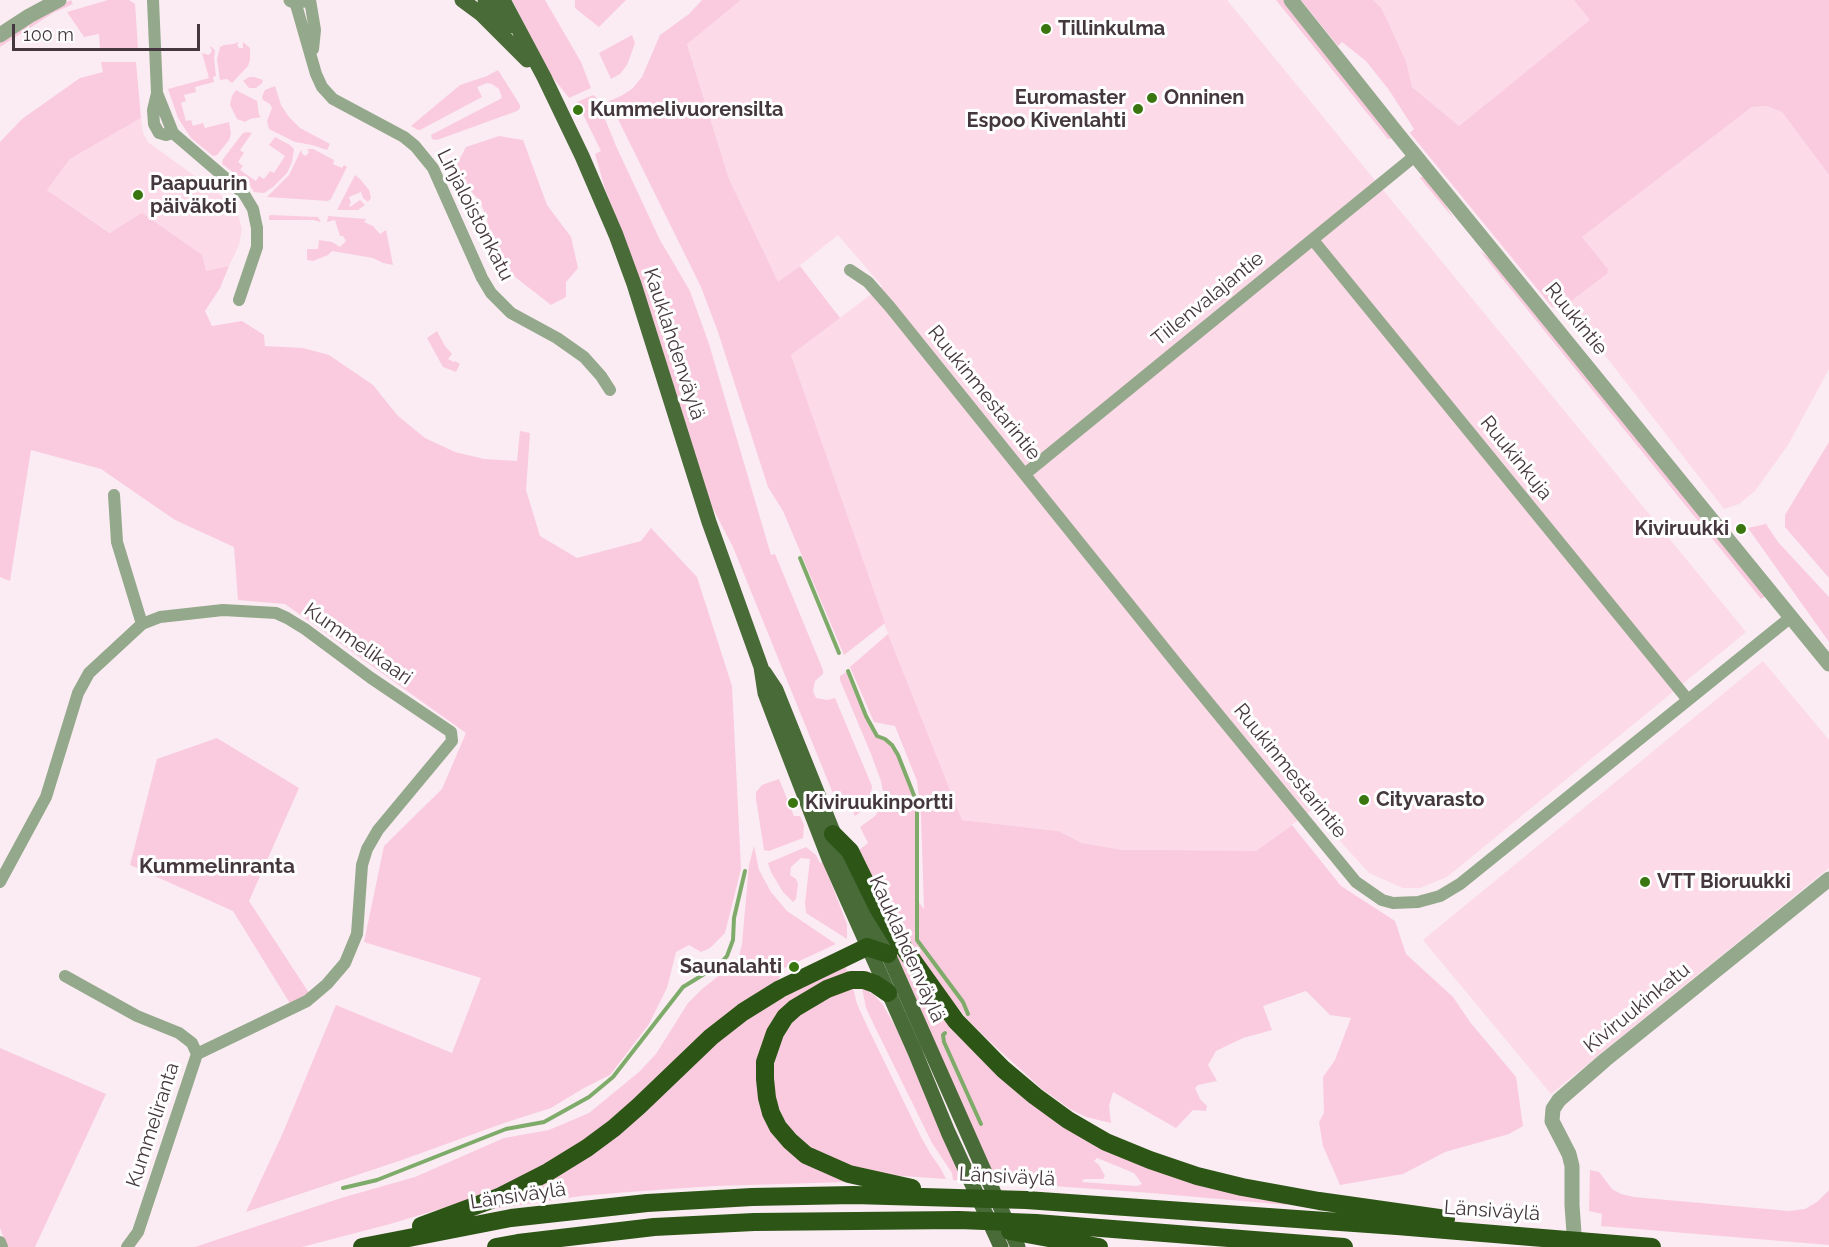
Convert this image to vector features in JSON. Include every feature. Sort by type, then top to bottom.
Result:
[{"type":"highway","points":[[833,834],[840,855],[956,1021],[1003,1069],[1068,1120],[1106,1142],[1197,1176],[1319,1201],[1452,1220],[1491,1233]]},
{"type":"highway","points":[[368,1245],[499,1197],[548,1172],[614,1128],[711,1037],[743,1012],[780,989],[867,947],[888,954]]},
{"type":"highway","points":[[888,993],[864,980],[851,980],[808,999],[785,1017],[775,1033],[765,1062],[765,1079],[771,1113],[778,1127],[790,1141],[806,1155],[829,1166],[849,1174],[948,1197]]},
{"type":"highway","name":"Länsiväylä","points":[[368,1245],[511,1218],[647,1203],[831,1195],[1026,1200],[1491,1233],[1573,1244],[1652,1247]]},
{"type":"highway","points":[[496,1247],[654,1227],[754,1222],[959,1220],[1040,1230],[1344,1247]]},
{"type":"highway","points":[[1040,1230],[1099,1247]]},
{"type":"main road","points":[[462,0],[508,39],[544,77]]},
{"type":"main road","name":"Kauklahdenväylä","points":[[485,0],[524,43]]},
{"type":"main road","name":"Kauklahdenväylä","points":[[503,0],[582,156],[630,275],[709,522],[761,667],[765,693],[816,809],[888,954],[1018,1247]]},
{"type":"main road","name":"Kauklahdenväylä","points":[[816,809],[833,834]]},
{"type":"main road","name":"Kauklahdenväylä","points":[[840,855],[867,947],[1001,1247]]},
{"type":"street","points":[[0,35],[59,0]]},
{"type":"street","points":[[153,0],[157,93],[173,133],[244,194],[253,209],[257,228],[257,247],[239,300]]},
{"type":"street","name":"Linjaloistonkatu","points":[[300,0],[312,56],[322,87],[333,99],[404,138],[425,156],[433,168],[482,278],[491,293],[511,313],[571,346],[601,376],[610,390]]},
{"type":"street","name":"Ruukintie","points":[[1291,0],[1829,664]]},
{"type":"street","name":"Tiilenvalajantie","points":[[1025,474],[1416,155]]},
{"type":"street","name":"Ruukinkuja","points":[[1313,240],[1688,700]]},
{"type":"street","name":"Ruukinmestarintie","points":[[850,270],[868,282],[1349,874],[1369,893],[1382,900],[1394,903],[1418,902],[1440,896],[1460,884],[1791,617]]},
{"type":"street","points":[[114,495],[117,542],[142,624]]},
{"type":"street","name":"Kummelikaari","points":[[0,882],[46,797],[78,693],[89,673],[142,624],[160,617],[223,610],[276,613],[305,629],[371,678],[451,732]]},
{"type":"street","name":"Kummeliranta","points":[[127,1247],[138,1232],[197,1054],[307,1001],[327,984],[345,963],[357,934],[362,865],[367,849],[378,830],[452,741],[451,732]]},
{"type":"street","name":"Kiviruukinkatu","points":[[1573,1244],[1572,1166],[1569,1154],[1552,1121],[1553,1109],[1559,1100],[1605,1060],[1829,879]]},
{"type":"street","points":[[65,976],[137,1016],[179,1033],[192,1043],[197,1054]]},
{"type":"street","points":[[0,1242],[2,1247]]},
{"type":"shaded area","points":[[71,0],[73,4],[53,13],[0,47],[0,40],[56,6]]},
{"type":"shaded area","points":[[108,0],[129,0],[135,4],[138,48],[100,50],[99,34],[84,37],[67,12]]},
{"type":"shaded area","points":[[512,0],[545,0],[581,62],[591,88],[569,98],[550,74]]},
{"type":"shaded area","points":[[575,0],[626,0],[599,27],[575,8]]},
{"type":"shaded area","points":[[702,0],[741,0],[687,44],[729,179],[778,282],[800,266],[840,318],[791,355],[885,623],[844,655],[783,511],[768,487],[718,332],[701,287],[609,101],[632,89],[642,77],[660,35],[689,14]]},
{"type":"shaded area","points":[[741,0],[1227,0],[1746,632],[1447,877],[1420,888],[1403,888],[1369,873],[1312,810],[1256,851],[1123,850],[1082,843],[1058,831],[962,820],[888,634],[791,355],[882,286],[838,235],[778,283],[729,179],[687,43]]},
{"type":"shaded area","points":[[1276,0],[1283,0],[1394,137],[1388,139]]},
{"type":"shaded area","points":[[1301,0],[1373,0],[1381,8],[1406,62],[1412,87],[1459,126],[1590,20],[1574,0],[1829,0],[1829,175],[1782,112],[1767,106],[1752,107],[1582,237],[1608,269],[1607,274],[1566,305],[1559,308],[1552,307],[1410,133],[1414,129],[1389,90],[1366,61],[1342,42],[1338,46]]},
{"type":"shaded area","points":[[1328,0],[1593,0],[1602,11],[1459,126],[1412,87]]},
{"type":"shaded area","points":[[632,35],[635,43],[627,65],[620,74],[611,79],[599,53]]},
{"type":"shaded area","points":[[239,42],[237,45],[239,48],[243,48],[243,42],[250,48],[248,66],[232,83],[227,79],[220,80],[217,59],[220,47]]},
{"type":"shaded area","points":[[210,47],[215,51],[216,76],[213,77],[214,82],[195,87],[196,92],[184,95],[186,101],[181,103],[186,121],[191,120],[193,126],[203,123],[205,128],[229,122],[231,134],[229,140],[217,155],[213,156],[191,138],[178,118],[168,89],[209,78],[202,53],[209,55],[212,51]]},
{"type":"shaded area","points":[[101,62],[136,62],[141,118],[70,159],[47,190],[110,233],[142,213],[202,255],[206,271],[229,266],[220,288],[205,311],[212,326],[242,321],[264,335],[265,346],[303,348],[329,355],[373,385],[398,416],[425,438],[455,452],[484,459],[517,461],[520,431],[530,433],[526,490],[540,536],[577,558],[641,541],[651,528],[697,577],[732,686],[741,869],[725,933],[710,948],[701,952],[689,945],[676,952],[667,988],[649,1024],[610,1075],[551,1108],[246,1212],[282,1135],[336,1005],[452,1053],[481,978],[364,942],[384,846],[442,789],[466,733],[285,604],[238,600],[234,547],[175,520],[101,469],[31,450],[10,581],[0,577],[0,142],[22,119],[80,78],[103,72]]},
{"type":"shaded area","points":[[498,70],[520,105],[517,111],[437,140],[432,139],[431,135],[502,98],[499,89],[487,83],[477,87],[482,97],[420,130],[411,126],[460,85]]},
{"type":"shaded area","points":[[249,77],[263,80],[262,83],[256,88],[249,88],[243,81]]},
{"type":"shaded area","points":[[275,86],[281,105],[289,117],[300,128],[330,144],[327,150],[295,142],[269,129],[267,121],[272,108],[262,97],[265,90]]},
{"type":"shaded area","points":[[236,90],[257,101],[261,117],[245,122],[237,119],[230,105]]},
{"type":"shaded area","points":[[593,95],[596,97],[660,240],[690,291],[709,344],[771,555],[775,554],[823,670],[823,674],[815,681],[813,691],[816,698],[827,700],[835,698],[872,786],[867,807],[855,816],[846,797],[836,801],[733,547],[710,503],[653,320],[605,189],[595,154],[601,151],[577,102]]},
{"type":"shaded area","points":[[1767,106],[1782,112],[1829,175],[1829,369],[1788,445],[1755,491],[1739,504],[1724,509],[1566,305],[1607,274],[1607,268],[1582,237],[1752,107]]},
{"type":"shaded area","name":"Paapuurin päiväkoti","points":[[141,118],[143,133],[148,142],[229,201],[238,214],[242,229],[239,245],[229,266],[206,271],[111,233],[47,190],[70,159]]},
{"type":"shaded area","points":[[243,133],[252,133],[240,150],[244,153],[238,162],[243,166],[240,170],[256,181],[259,176],[264,179],[270,171],[274,173],[285,156],[269,145],[275,137],[294,149],[287,173],[264,193],[254,192],[249,184],[222,164],[223,159]]},
{"type":"shaded area","points":[[499,136],[523,140],[547,205],[571,237],[578,268],[566,282],[566,297],[551,305],[501,266],[489,242],[487,217],[479,200],[461,181],[456,166],[466,147]]},
{"type":"shaded area","points":[[307,149],[313,149],[334,160],[333,164],[342,168],[344,165],[347,167],[331,199],[328,201],[267,197],[289,175],[302,150],[302,154],[306,156],[309,152]]},
{"type":"shaded area","points":[[355,175],[369,190],[371,198],[368,202],[363,198],[361,192],[349,197],[351,203],[349,205],[350,207],[360,200],[365,205],[358,210],[337,210]]},
{"type":"shaded area","points":[[1420,178],[1436,190],[1454,219]]},
{"type":"shaded area","points":[[270,215],[318,217],[321,222],[269,220]]},
{"type":"shaded area","points":[[328,216],[366,219],[364,222],[373,226],[380,234],[386,230],[393,265],[373,258],[332,251],[313,261],[307,260],[307,249],[318,249],[319,240],[332,242],[340,247],[346,241],[343,236],[340,236],[335,220],[327,222]]},
{"type":"shaded area","points":[[1480,251],[1498,265],[1766,596],[1761,599]]},
{"type":"shaded area","points":[[437,331],[452,354],[448,359],[460,364],[456,372],[443,367],[427,338]]},
{"type":"shaded area","points":[[1829,442],[1829,578],[1785,527],[1785,515]]},
{"type":"shaded area","points":[[1766,524],[1778,542],[1829,597],[1829,642],[1748,528]]},
{"type":"shaded area","points":[[888,634],[962,820],[1058,831],[1082,843],[1123,850],[1256,851],[1292,825],[1341,886],[1395,921],[1406,954],[1453,997],[1470,1022],[1516,1077],[1523,1126],[1509,1134],[1445,1152],[1403,1174],[1340,1185],[1323,1146],[1319,1122],[1324,1113],[1323,1077],[1335,1060],[1351,1018],[1330,1015],[1306,991],[1263,1006],[1272,1030],[1243,1038],[1216,1051],[1208,1065],[1217,1081],[1198,1085],[1195,1088],[1200,1099],[1207,1106],[1206,1111],[1193,1110],[1176,1128],[1113,1092],[1109,1106],[1111,1123],[1086,1117],[1070,1109],[1042,1089],[987,1039],[948,996],[912,946],[880,894],[858,851],[868,843],[860,827],[875,816],[879,810],[883,792],[871,754],[840,680],[840,676],[848,671],[866,716],[877,736],[892,745],[898,755],[917,803],[917,900],[924,909],[921,814],[917,781],[895,726],[874,722],[850,667]]},
{"type":"shaded area","points":[[1763,661],[1829,740],[1829,868],[1551,1094],[1423,940]]},
{"type":"shaded area","points":[[217,738],[299,788],[249,901],[309,993],[291,1005],[233,911],[130,865],[157,759]]},
{"type":"shaded area","points":[[779,779],[794,816],[800,816],[804,825],[803,838],[769,851],[764,850],[756,792],[762,785]]},
{"type":"shaded area","points":[[754,846],[759,870],[771,892],[787,911],[836,944],[784,968],[776,984],[558,1161],[470,1200],[302,1247],[195,1247],[341,1198],[415,1177],[504,1138],[549,1130],[589,1113],[639,1072],[656,1054],[688,1003],[730,967],[739,956],[749,865]]},
{"type":"shaded area","points":[[806,847],[816,855],[820,863],[823,862],[847,924],[847,939],[806,913],[810,859],[801,858],[791,867],[790,875],[796,879],[798,884],[796,899],[793,902],[783,892],[771,872],[768,863]]},
{"type":"shaded area","points":[[888,942],[1057,1121],[1287,1203],[1287,1205],[1151,1193],[997,1182]],"holes":[[[1097,1158],[1134,1173],[1142,1184],[1137,1186],[1082,1182],[1084,1179],[1103,1179],[1105,1176],[1094,1161]]]},
{"type":"shaded area","points":[[845,966],[849,975],[780,1015],[763,1103],[847,1182],[715,1186],[628,1192],[581,1196],[492,1209],[520,1194],[735,1026],[770,1003]]},
{"type":"shaded area","points":[[853,988],[867,1026],[921,1137],[946,1179],[888,1175],[837,1163],[804,1144],[784,1120],[775,1098],[772,1080],[780,1041],[794,1020],[824,998]]},
{"type":"shaded area","points":[[862,988],[873,994],[883,1005],[896,1028],[964,1181],[953,1180],[952,1173],[932,1143],[866,1008]]},
{"type":"shaded area","points":[[0,1048],[106,1094],[35,1247],[7,1247],[0,1228]]},
{"type":"shaded area","points":[[1590,1170],[1599,1172],[1612,1189],[1634,1197],[1789,1211],[1805,1209],[1817,1202],[1829,1190],[1829,1245],[1601,1226],[1602,1214],[1589,1211]]},
{"type":"waterway","points":[[800,558],[839,653]]},
{"type":"waterway","points":[[848,671],[866,716],[877,736],[892,745],[898,755],[917,803],[917,940],[963,1002],[968,1014]]},
{"type":"waterway","points":[[343,1188],[377,1180],[506,1129],[544,1122],[589,1097],[613,1077],[683,987],[719,965],[727,956],[733,940],[734,918],[745,871]]},
{"type":"waterway","points":[[945,1033],[944,1042],[981,1124]]},
{"type":"place","name":"Tillinkulma","points":[[1046,29]]},
{"type":"place","name":"Onninen","points":[[1152,98]]},
{"type":"place","name":"Euromaster Espoo Kivenlahti","points":[[1138,109]]},
{"type":"place","name":"Kummelivuorensilta","points":[[578,110]]},
{"type":"place","name":"Paapuurin päiväkoti","points":[[138,195]]},
{"type":"place","name":"Kiviruukki","points":[[1741,529]]},
{"type":"place","name":"Cityvarasto","points":[[1364,800]]},
{"type":"place","name":"Kiviruukinportti","points":[[793,803]]},
{"type":"place","name":"VTT Bioruukki","points":[[1645,882]]},
{"type":"place","name":"Saunalahti","points":[[794,967]]},
{"type":"district","name":"Kummelinranta","points":[[217,867]]}]
